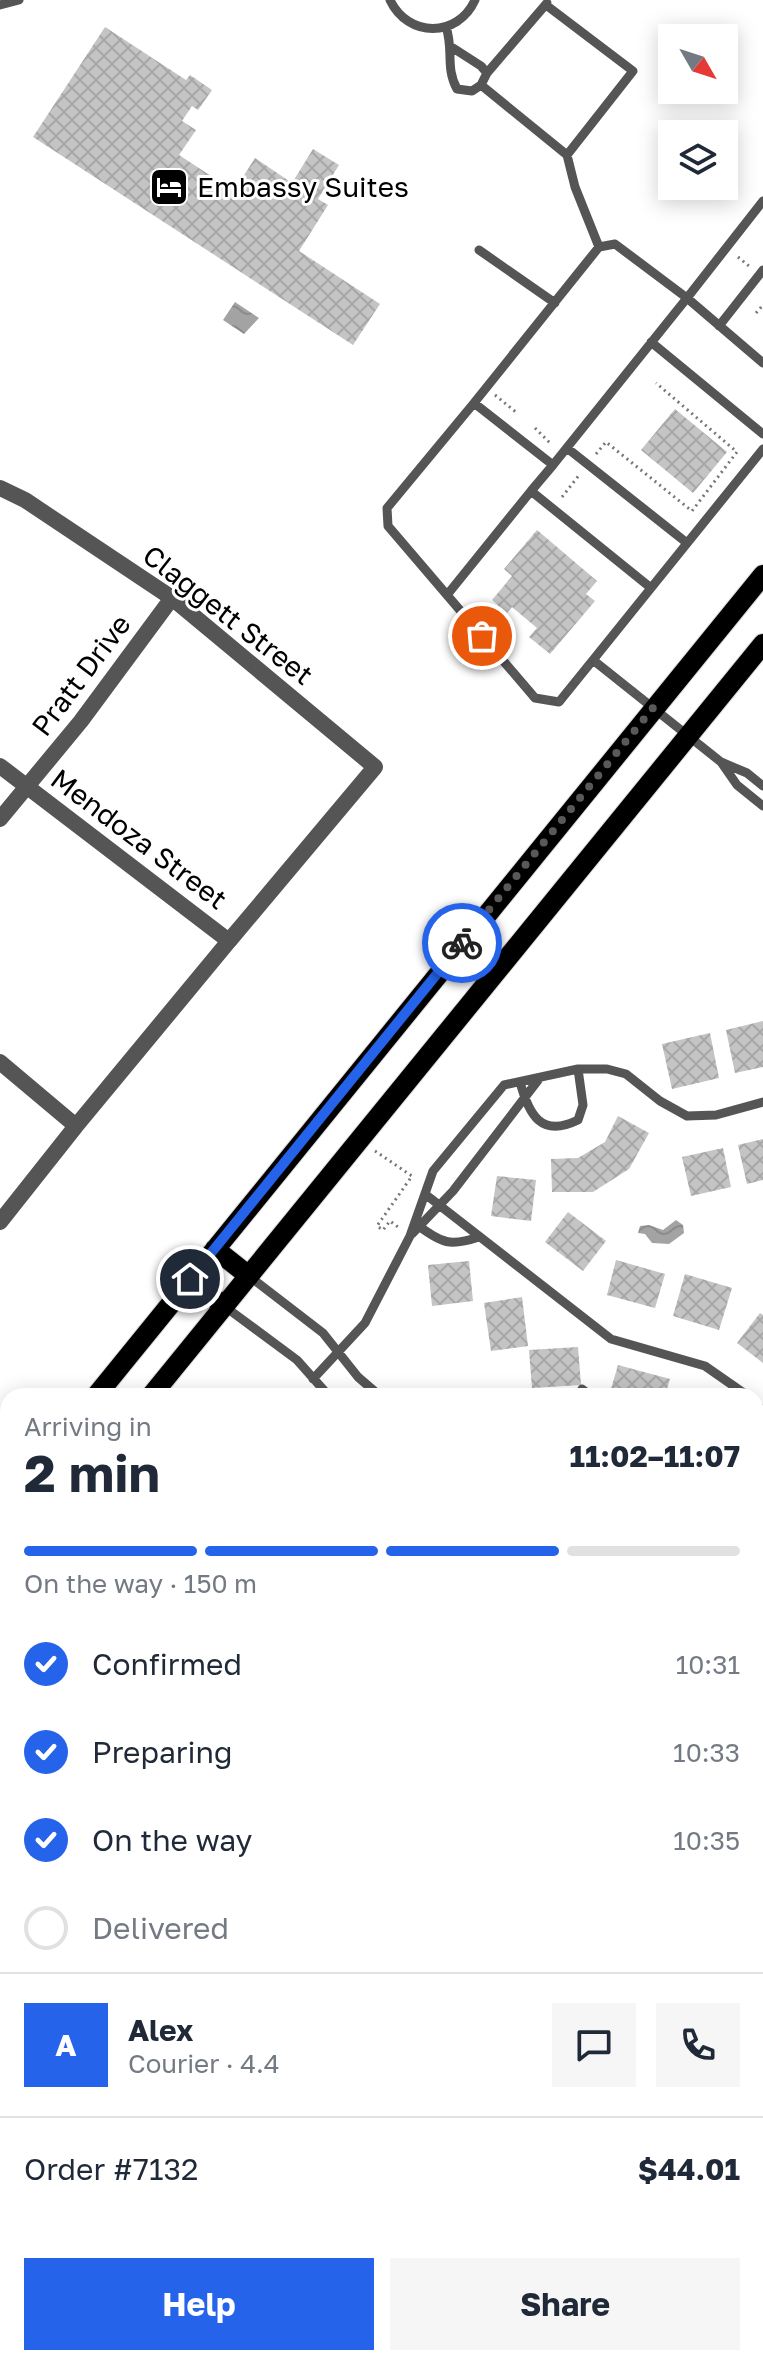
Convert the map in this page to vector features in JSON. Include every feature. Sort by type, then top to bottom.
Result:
[{"type":"main road","points":[[102,1388],[763,575]]},
{"type":"main road","points":[[157,1388],[763,644]]},
{"type":"main road","points":[[215,1249],[249,1276]]},
{"type":"main road","points":[[190,1279],[224,1306]]},
{"type":"street","name":"Claggett Street","points":[[0,488],[25,500],[172,598],[375,767]]},
{"type":"street","name":"Pratt Drive","points":[[0,819],[172,598]]},
{"type":"street","name":"Mendoza Street","points":[[0,766],[229,941],[375,767]]},
{"type":"street","points":[[0,1222],[229,941]]},
{"type":"street","points":[[0,1062],[76,1126]]},
{"type":"lane","points":[[0,5],[19,0]]},
{"type":"lane","points":[[390,0],[397,12],[414,26],[446,27],[465,16],[475,0]]},
{"type":"lane","points":[[446,27],[453,48],[447,65],[457,89],[472,91],[481,85],[487,73],[548,2],[633,71],[567,155]]},
{"type":"lane","points":[[453,48],[487,73]]},
{"type":"lane","points":[[481,85],[567,155],[575,187],[599,247]]},
{"type":"lane","points":[[447,595],[763,201]]},
{"type":"lane","points":[[763,363],[687,298],[615,244],[599,247],[387,508],[388,526],[535,698],[559,702],[763,449]]},
{"type":"lane","points":[[479,250],[555,303]]},
{"type":"lane","points":[[719,326],[758,269]]},
{"type":"lane","points":[[651,342],[763,434]]},
{"type":"lane","points":[[474,403],[553,465]]},
{"type":"lane","points":[[567,448],[687,543]]},
{"type":"lane","points":[[531,491],[651,588]]},
{"type":"lane","points":[[593,660],[721,762],[747,773],[763,786]]},
{"type":"lane","points":[[721,762],[737,785],[763,806]]},
{"type":"lane","points":[[520,1082],[525,1101],[534,1117],[550,1128],[564,1127],[578,1120],[583,1105],[578,1069]]},
{"type":"lane","points":[[417,1225],[433,1171],[504,1085],[578,1069],[607,1069],[626,1074],[660,1101],[687,1116],[716,1115],[763,1102]]},
{"type":"lane","points":[[313,1379],[365,1323],[417,1225],[440,1205],[525,1101],[539,1079]]},
{"type":"lane","points":[[425,1194],[611,1339],[705,1366],[737,1388]]},
{"type":"lane","points":[[417,1225],[456,1245],[479,1237]]},
{"type":"lane","points":[[249,1276],[323,1333],[358,1377],[371,1388]]},
{"type":"lane","points":[[224,1306],[297,1360],[321,1388]]},
{"type":"path","points":[[738,257],[758,269]]},
{"type":"path","points":[[756,313],[763,305]]},
{"type":"path","points":[[595,456],[606,442],[692,511],[737,452],[656,383]]},
{"type":"path","points":[[494,395],[517,413]]},
{"type":"path","points":[[535,428],[554,450]]},
{"type":"path","points":[[568,471],[575,481]]},
{"type":"path","points":[[562,497],[580,474]]},
{"type":"path","points":[[375,1151],[412,1176],[377,1226],[383,1230],[390,1221],[410,1236]]},
{"type":"water","points":[[235,302],[259,318],[244,334],[223,320]]},
{"type":"water","points":[[676,1220],[683,1225],[684,1233],[669,1244],[652,1243],[645,1234],[638,1233],[640,1226],[649,1225],[663,1230]]},
{"type":"building","name":"Embassy Suites","points":[[105,27],[186,80],[190,75],[212,90],[198,110],[192,106],[182,121],[196,130],[179,155],[234,191],[255,158],[292,183],[313,149],[339,165],[318,199],[328,205],[299,251],[380,304],[353,345],[33,137]]},
{"type":"building","points":[[675,409],[727,452],[693,493],[641,450]]},
{"type":"building","points":[[537,530],[597,581],[586,594],[595,601],[550,654],[529,637],[537,628],[512,607],[507,613],[492,600],[512,576],[504,569]]},
{"type":"building","points":[[763,1021],[763,1067],[735,1073],[726,1030]]},
{"type":"building","points":[[710,1033],[719,1078],[672,1089],[662,1044]]},
{"type":"building","points":[[618,1116],[649,1133],[629,1169],[593,1192],[552,1192],[551,1159],[578,1158],[605,1142]]},
{"type":"building","points":[[763,1139],[763,1180],[747,1184],[738,1145]]},
{"type":"building","points":[[723,1148],[731,1187],[691,1196],[682,1157]]},
{"type":"building","points":[[497,1176],[536,1180],[531,1221],[491,1216]]},
{"type":"building","points":[[568,1212],[606,1241],[583,1271],[545,1242]]},
{"type":"building","points":[[616,1260],[665,1274],[655,1308],[607,1295]]},
{"type":"building","points":[[469,1261],[473,1301],[432,1306],[428,1265]]},
{"type":"building","points":[[685,1274],[732,1288],[719,1330],[673,1316]]},
{"type":"building","points":[[522,1297],[528,1346],[491,1351],[484,1303]]},
{"type":"building","points":[[760,1313],[763,1315],[763,1363],[737,1343]]},
{"type":"building","points":[[578,1347],[581,1385],[532,1388],[529,1350]]},
{"type":"building","points":[[618,1365],[670,1379],[667,1388],[611,1388]]},
{"type":"way so far","points":[[462,943],[653,708],[593,660],[559,702],[535,698],[482,636]]},
{"type":"place","name":"Embassy Suites","points":[[169,187]]},
{"type":"route","points":[[190,1279],[462,943]]}]
